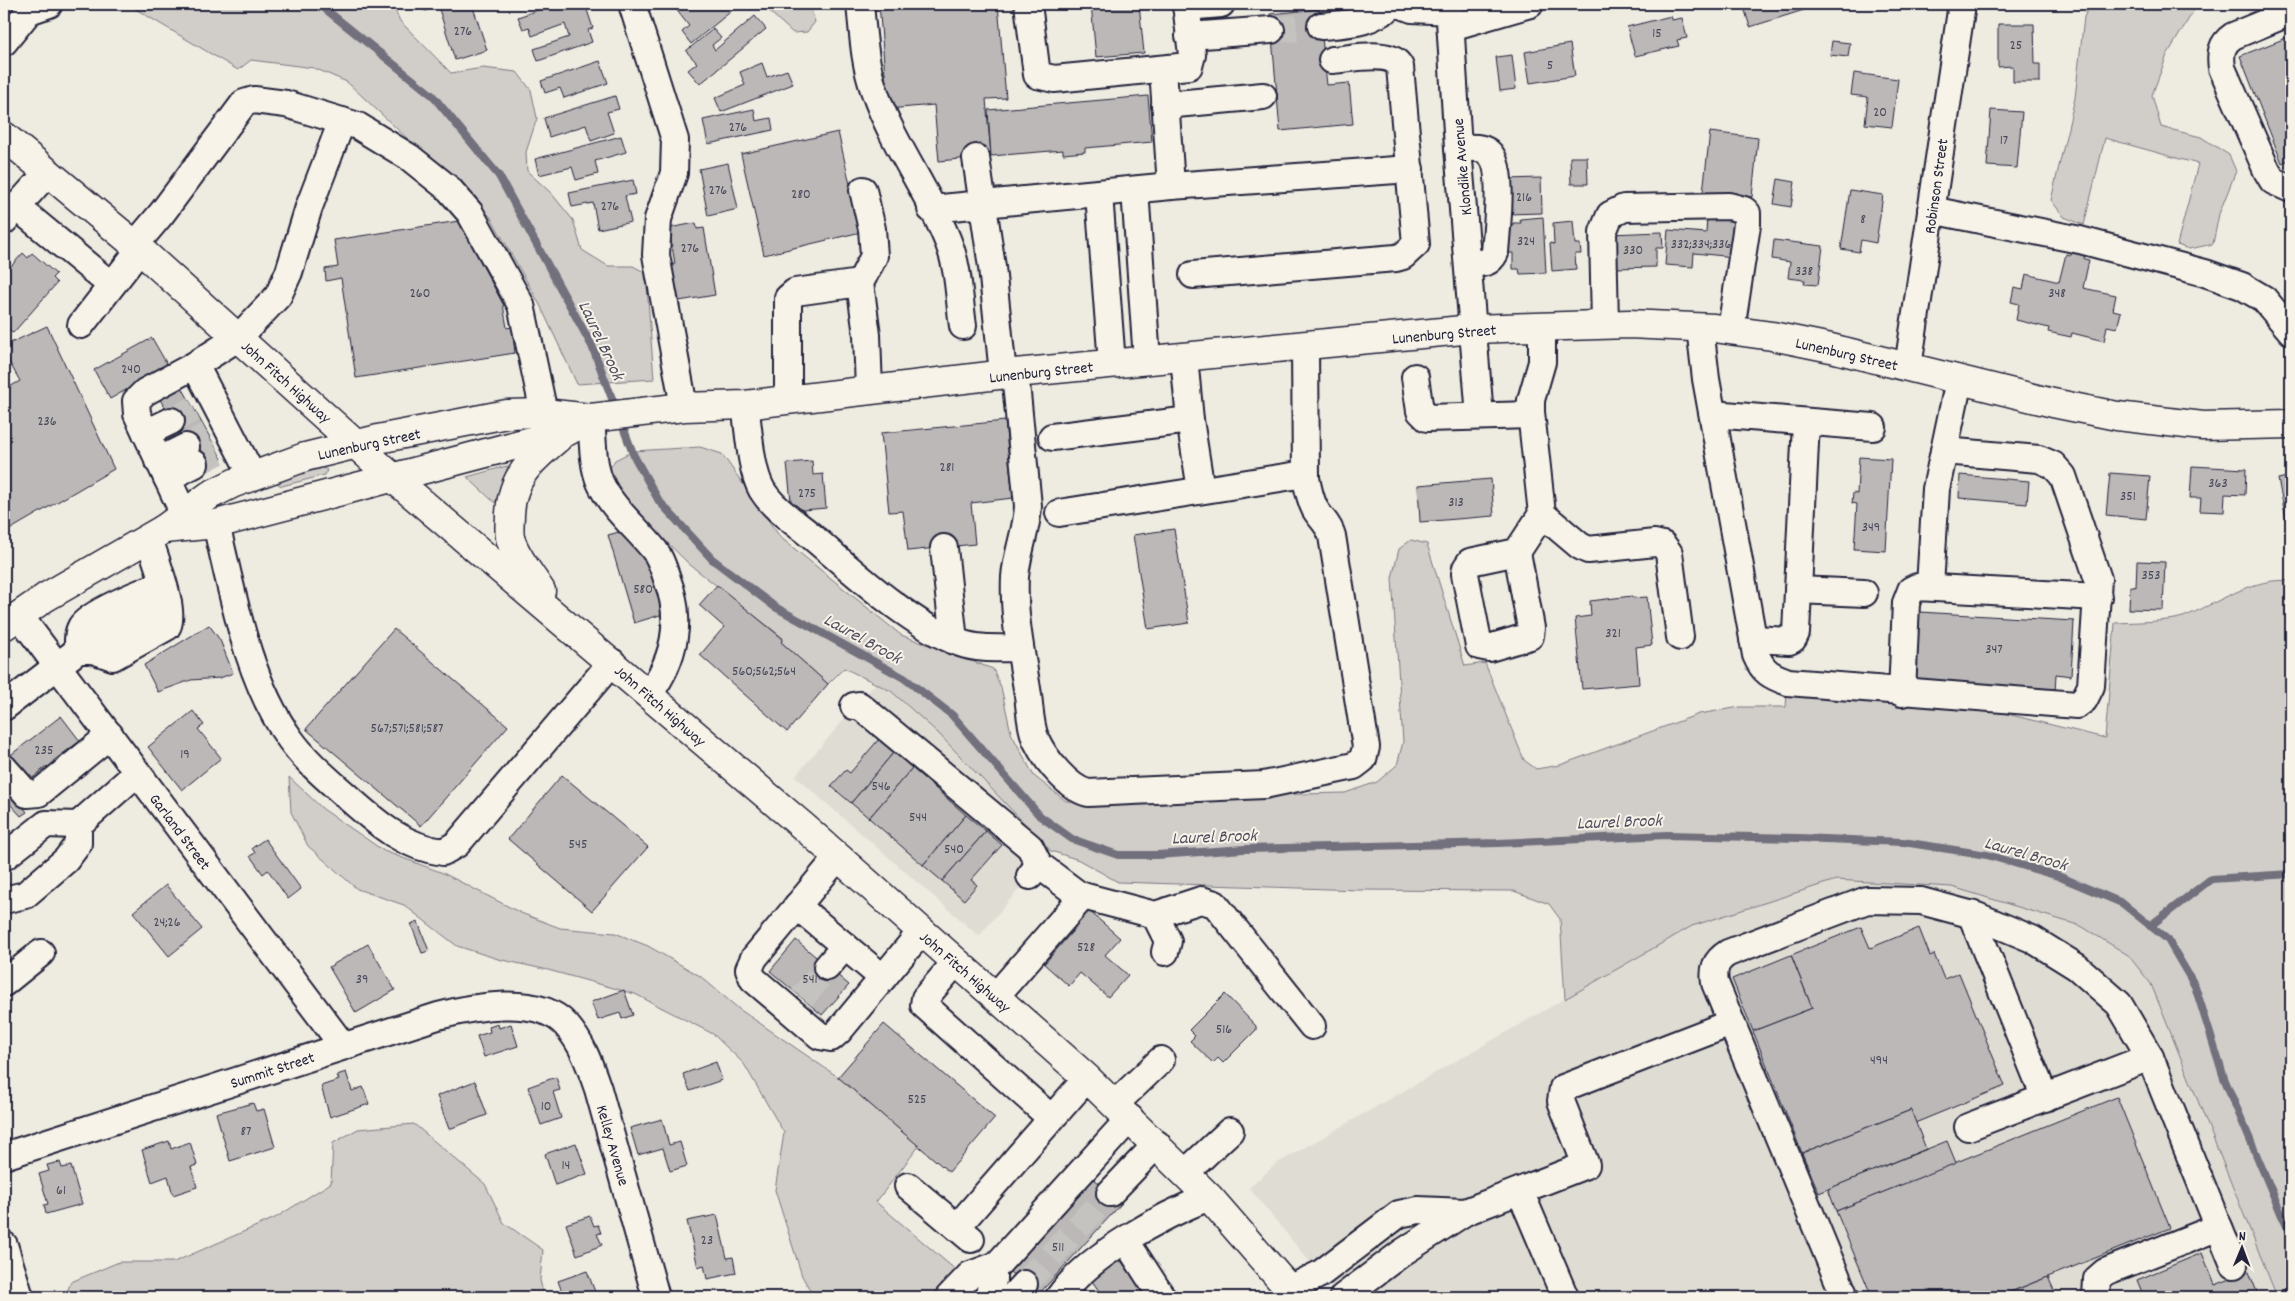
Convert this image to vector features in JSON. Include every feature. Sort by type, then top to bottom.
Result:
[{"type":"main road","name":"John Fitch Highway","points":[[4,136],[137,247],[239,337],[393,478],[612,662],[838,857],[1087,1078],[1157,1144],[1209,1197],[1293,1293]]},
{"type":"main road","name":"Lunenburg Street","points":[[181,526],[210,495],[252,475],[305,457],[357,444],[507,414],[544,413],[591,418],[684,408],[745,405],[1009,374],[1473,329],[1605,324],[1700,327],[1731,330],[1802,341],[2053,403],[2140,419],[2212,426],[2291,424]]},
{"type":"main road","name":"Lunenburg Street","points":[[12,620],[181,526],[393,478],[566,432],[591,418]]},
{"type":"main road","points":[[557,616],[517,554],[510,540],[509,527],[511,502],[519,480],[530,462],[566,432]]},
{"type":"street","points":[[4,40],[28,12],[49,4]]},
{"type":"street","points":[[632,4],[675,140],[674,173],[658,219],[656,255],[684,408]]},
{"type":"street","points":[[860,4],[865,54],[874,90],[883,114],[948,243],[954,260],[962,326]]},
{"type":"street","points":[[1028,4],[1037,75],[1042,78],[1054,79],[1189,66],[1192,56],[1186,5],[1222,4]]},
{"type":"street","points":[[1321,26],[1365,22],[1395,4]]},
{"type":"street","points":[[1399,4],[1412,9],[1450,14],[1530,4]]},
{"type":"street","name":"Robinson Street","points":[[1908,367],[1962,4]]},
{"type":"street","points":[[2291,12],[2232,36],[2225,41],[2220,57],[2222,68],[2267,171],[2274,181],[2291,189]]},
{"type":"street","name":"Klondike Avenue","points":[[1450,14],[1458,148],[1469,263],[1480,416]]},
{"type":"street","points":[[1189,36],[1271,30]]},
{"type":"street","points":[[1193,275],[1396,258],[1403,256],[1416,244],[1402,76],[1398,62],[1386,56],[1332,60]]},
{"type":"street","points":[[1163,69],[1171,186]]},
{"type":"street","points":[[1165,105],[1263,96]]},
{"type":"street","points":[[81,325],[244,103],[254,100],[286,104],[358,126],[409,157],[449,190],[470,213],[521,305],[544,413]]},
{"type":"street","points":[[342,121],[309,206],[289,272],[278,296],[239,337],[196,365],[139,396],[136,401],[137,414],[163,470],[181,526],[245,638],[268,702],[280,726],[307,760],[380,826],[397,837],[428,850],[443,852],[456,844],[612,662]]},
{"type":"street","points":[[1458,148],[1483,149],[1489,152],[1493,157],[1499,177],[1495,253],[1491,260],[1486,263],[1469,263]]},
{"type":"street","points":[[976,158],[1028,506],[1028,522],[1018,550],[1015,580],[1020,648],[1036,740],[1063,777],[1078,790],[1088,793],[1264,785],[1340,770],[1359,763],[1363,759],[1366,747],[1332,536],[1309,495],[1305,474],[1305,346]]},
{"type":"street","points":[[931,209],[1171,186],[1410,169]]},
{"type":"street","points":[[48,172],[10,214],[111,285]]},
{"type":"street","points":[[864,190],[872,230],[874,256],[860,283],[867,335],[869,390]]},
{"type":"street","points":[[1134,190],[1147,360]]},
{"type":"street","points":[[1099,194],[1112,364]]},
{"type":"street","points":[[1605,324],[1602,232],[1610,215],[1624,208],[1729,206],[1744,210],[1747,225],[1731,330]]},
{"type":"street","points":[[1931,210],[2080,240],[2205,273],[2242,286],[2264,299],[2291,331]]},
{"type":"street","points":[[788,400],[788,298],[795,292],[860,283]]},
{"type":"street","points":[[1518,552],[1542,514],[1531,400],[1542,362],[1542,327]]},
{"type":"street","points":[[1700,327],[1713,414],[1753,639],[1761,666],[1770,676],[1788,682],[2076,705],[2084,700],[2091,686],[2098,597],[2095,566],[2063,476],[2058,469],[2039,459],[1944,451]]},
{"type":"street","points":[[1184,357],[1190,420],[1201,490]]},
{"type":"street","points":[[196,365],[193,410],[222,439],[252,475]]},
{"type":"street","points":[[1415,377],[1422,416],[1435,418],[1531,415]]},
{"type":"street","points":[[1930,586],[1936,489],[1959,380]]},
{"type":"street","points":[[745,405],[755,472],[762,490],[776,506],[860,577],[920,622],[954,641],[982,648],[1020,648]]},
{"type":"street","points":[[146,433],[193,410]]},
{"type":"street","points":[[1713,414],[1873,427]]},
{"type":"street","points":[[591,418],[595,465],[600,484],[656,552],[675,605],[677,619],[672,649],[666,668],[649,694]]},
{"type":"street","points":[[1052,437],[1190,420]]},
{"type":"street","points":[[1753,639],[1793,639],[1798,590],[1806,422]]},
{"type":"street","points":[[163,470],[191,455]]},
{"type":"street","points":[[1059,513],[1305,474]]},
{"type":"street","points":[[1542,514],[1580,546],[1588,550],[1655,543],[1663,545],[1669,553],[1680,637]]},
{"type":"street","points":[[4,707],[78,650],[165,593],[181,526]]},
{"type":"street","points":[[944,548],[954,641]]},
{"type":"street","points":[[1902,692],[1908,595],[1917,586],[2098,597]]},
{"type":"street","points":[[1798,590],[1864,593]]},
{"type":"street","name":"Garland Street","points":[[12,620],[57,667],[110,735],[342,1046]]},
{"type":"street","points":[[854,706],[859,705],[1030,847],[1035,870],[1074,892],[1083,896],[1155,914],[1201,900],[1215,904],[1312,1026]]},
{"type":"street","points":[[4,768],[27,794],[33,795],[39,793],[110,735]]},
{"type":"street","points":[[4,857],[46,824],[78,825],[137,773]]},
{"type":"street","points":[[4,900],[25,895],[66,860],[78,844],[78,825]]},
{"type":"street","points":[[838,857],[754,958],[749,969],[753,979],[796,1004],[820,1036],[831,1038],[839,1031],[921,932]]},
{"type":"street","points":[[995,997],[1083,896]]},
{"type":"street","points":[[1845,1297],[1731,1023],[1715,983],[1714,972],[1716,964],[1728,953],[1867,900],[1921,901],[1971,914],[2032,939],[2077,968],[2119,1004],[2150,1057],[2234,1264]]},
{"type":"street","points":[[798,906],[883,978]]},
{"type":"street","points":[[1155,914],[1168,942],[1165,952]]},
{"type":"street","points":[[1971,914],[2045,1098]]},
{"type":"street","points":[[827,967],[845,946]]},
{"type":"street","points":[[4,982],[41,953]]},
{"type":"street","points":[[956,963],[925,998],[924,1005],[1051,1118]]},
{"type":"street","name":"Summit Street","points":[[4,1156],[420,1021],[475,1008],[504,1006],[544,1010]]},
{"type":"street","name":"Kelley Avenue","points":[[544,1010],[555,1015],[565,1023],[588,1060],[656,1297]]},
{"type":"street","points":[[1344,1297],[1403,1252],[1465,1212],[1586,1165],[1561,1101],[1563,1088],[1731,1023]]},
{"type":"street","points":[[1968,1127],[2150,1057]]},
{"type":"street","points":[[969,1297],[1123,1111],[1161,1060]]},
{"type":"street","points":[[908,1186],[964,1233],[1051,1118],[1087,1078]]},
{"type":"street","points":[[1185,1173],[1230,1131]]},
{"type":"street","points":[[1110,1193],[1157,1144]]},
{"type":"street","points":[[1520,1191],[1565,1297]]},
{"type":"street","points":[[1059,1297],[1082,1272],[1126,1241],[1172,1212],[1209,1197]]},
{"type":"street","points":[[1293,1293],[1399,1214],[1418,1210],[1465,1212]]},
{"type":"street","points":[[2096,1297],[2097,1279],[2106,1272],[2219,1227]]},
{"type":"street","points":[[1126,1241],[1162,1297]]},
{"type":"street","points":[[4,1245],[20,1297]]},
{"type":"street","points":[[949,1297],[970,1275],[993,1268]]},
{"type":"street","points":[[988,1297],[994,1280],[993,1268]]},
{"type":"shaded area","points":[[127,4],[392,4],[400,21],[451,73],[483,68],[517,72],[531,90],[537,118],[526,152],[527,171],[551,193],[573,220],[582,250],[608,266],[633,266],[646,273],[654,379],[577,384],[540,305],[490,216],[347,82],[314,68],[251,60],[238,70]]},
{"type":"shaded area","points":[[767,4],[809,4],[815,22],[807,32],[793,33],[771,13]]},
{"type":"shaded area","points":[[2090,4],[2209,4],[2194,10],[2167,55],[2152,95],[2161,127],[2201,137],[2229,155],[2236,171],[2219,214],[2213,244],[2189,249],[2177,245],[2198,164],[2105,138],[2084,225],[2064,217],[2051,200],[2075,98],[2084,17]]},
{"type":"shaded area","points":[[700,447],[722,454],[780,537],[901,635],[993,669],[1001,687],[1011,733],[1034,776],[1066,801],[1092,802],[1176,797],[1345,793],[1377,782],[1397,765],[1403,742],[1392,578],[1399,549],[1411,540],[1427,544],[1465,666],[1485,663],[1524,760],[1536,769],[1560,765],[1699,714],[1740,707],[1786,707],[1787,694],[2003,713],[2105,738],[2115,623],[2176,619],[2196,612],[2250,587],[2263,583],[2291,581],[2291,1297],[2277,1297],[2151,984],[2128,955],[2081,926],[1952,887],[1836,880],[1692,926],[1565,999],[1560,919],[1549,904],[1514,891],[1359,890],[1118,882],[1079,860],[1051,851],[938,733],[891,691],[844,668],[828,684],[781,642],[783,638],[689,564],[615,491],[608,471],[615,460],[633,451]]},
{"type":"shaded area","points":[[508,466],[495,503],[467,477],[503,467]]},
{"type":"shaded area","points":[[323,468],[327,470],[325,475],[282,486],[276,483],[276,480],[279,479]]},
{"type":"shaded area","points":[[876,683],[891,691],[938,733],[1051,851],[979,936],[795,776]]},
{"type":"shaded area","points":[[289,777],[323,809],[384,851],[443,873],[521,913],[560,928],[615,933],[648,946],[700,976],[739,1009],[838,1077],[919,1146],[876,1202],[964,1277],[942,1297],[814,1297],[802,1276],[775,1190],[784,1133],[744,1064],[713,1034],[635,994],[548,970],[498,959],[457,946],[404,905],[357,889],[308,846],[291,812]]},
{"type":"shaded area","points":[[1836,880],[1952,887],[2081,926],[2128,955],[2151,984],[2277,1297],[1339,1297],[1249,1188],[1276,1164],[1692,926]]},
{"type":"shaded area","points":[[414,1124],[485,1184],[504,1223],[543,1250],[540,1280],[544,1297],[65,1297],[71,1282],[119,1262],[174,1262],[275,1218],[331,1183],[333,1143],[358,1129]]},
{"type":"building","points":[[422,4],[472,4],[487,50],[455,60],[438,6],[425,11]]},
{"type":"building","points":[[555,4],[585,4],[593,28],[588,30],[592,42],[538,61],[534,49],[569,37],[565,24],[532,36],[529,27],[523,29],[518,17]]},
{"type":"building","points":[[680,4],[740,4],[691,44],[682,32],[689,26],[675,8]]},
{"type":"building","points":[[879,4],[998,4],[1006,98],[986,99],[991,156],[939,161],[934,105],[888,109]]},
{"type":"building","points":[[1091,4],[1139,4],[1144,53],[1096,57]]},
{"type":"building","points":[[1743,4],[1806,4],[1807,9],[1750,27]]},
{"type":"building","points":[[1319,9],[1327,85],[1349,83],[1353,124],[1280,131],[1270,14]]},
{"type":"building","points":[[755,16],[766,29],[700,84],[688,70],[697,63],[686,51],[713,29],[721,38],[712,45],[715,50]]},
{"type":"building","points":[[1671,16],[1672,20],[1682,18],[1687,38],[1677,40],[1679,46],[1635,56],[1627,27]]},
{"type":"building","points":[[1998,24],[2034,24],[2035,64],[2040,64],[2040,82],[2013,82],[2013,66],[1998,67]]},
{"type":"building","points":[[2291,36],[2291,159],[2282,163],[2240,56]]},
{"type":"building","points":[[1832,41],[1850,43],[1848,57],[1830,55]]},
{"type":"building","points":[[1570,44],[1575,76],[1530,83],[1525,52]]},
{"type":"building","points":[[1512,55],[1516,89],[1500,91],[1496,57]]},
{"type":"building","points":[[600,61],[608,83],[564,98],[560,88],[545,93],[541,81]]},
{"type":"building","points":[[762,63],[767,77],[787,70],[793,84],[721,112],[715,98],[745,85],[740,72]]},
{"type":"building","points":[[1854,73],[1898,79],[1892,127],[1865,124],[1868,97],[1851,95]]},
{"type":"building","points":[[615,96],[619,109],[607,112],[614,133],[591,141],[586,125],[549,137],[544,118]]},
{"type":"building","points":[[1148,96],[1152,142],[1085,148],[1085,152],[1063,154],[1063,150],[991,156],[988,110]]},
{"type":"building","points":[[754,109],[756,121],[771,118],[773,130],[708,144],[703,120]]},
{"type":"building","points":[[1991,110],[2022,112],[2017,168],[1987,166]]},
{"type":"building","points":[[838,132],[861,232],[764,255],[741,154]]},
{"type":"building","points":[[1710,132],[1758,138],[1752,197],[1703,192]]},
{"type":"building","points":[[621,136],[626,152],[595,161],[598,174],[576,180],[572,167],[539,175],[535,159]]},
{"type":"building","points":[[1570,157],[1587,157],[1588,184],[1571,184]]},
{"type":"building","points":[[728,163],[738,209],[708,216],[699,169]]},
{"type":"building","points":[[1541,178],[1542,213],[1508,214],[1506,179]]},
{"type":"building","points":[[1778,179],[1795,182],[1791,207],[1774,204]]},
{"type":"building","points":[[633,180],[636,194],[625,196],[631,222],[598,229],[593,203],[572,207],[569,193]]},
{"type":"building","points":[[1850,190],[1883,195],[1876,243],[1861,240],[1859,252],[1841,249]]},
{"type":"building","points":[[1543,217],[1546,273],[1520,274],[1519,269],[1513,269],[1513,253],[1509,253],[1507,227],[1513,227],[1513,223],[1521,223],[1520,219]]},
{"type":"building","points":[[1707,217],[1737,219],[1734,257],[1694,253],[1693,267],[1665,265],[1668,230],[1706,233]]},
{"type":"building","points":[[459,221],[503,304],[507,328],[512,327],[515,353],[356,378],[341,278],[326,281],[325,269],[338,267],[334,240]]},
{"type":"building","points":[[1573,221],[1575,244],[1580,244],[1581,254],[1575,254],[1576,269],[1552,271],[1550,243],[1554,244],[1553,223]]},
{"type":"building","points":[[696,223],[697,229],[704,228],[715,295],[673,302],[667,265],[675,264],[669,228]]},
{"type":"building","points":[[1662,232],[1663,248],[1656,248],[1656,267],[1616,268],[1609,234]]},
{"type":"building","points":[[1774,240],[1823,246],[1818,285],[1804,284],[1805,280],[1788,278],[1790,262],[1772,259]]},
{"type":"building","points":[[2073,248],[2085,252],[2084,259],[2089,260],[2083,288],[2116,295],[2113,310],[2121,312],[2117,328],[2107,326],[2104,341],[2072,333],[2071,337],[2048,332],[2049,328],[2016,320],[2019,304],[2011,302],[2014,287],[2023,289],[2026,274],[2059,282],[2066,254],[2071,255]]},
{"type":"building","points":[[23,253],[28,258],[32,253],[56,274],[52,278],[57,283],[13,333],[4,325],[4,274]]},
{"type":"building","points":[[47,326],[114,469],[4,533],[4,461],[8,458],[4,451],[4,390],[20,381],[4,353],[4,346]]},
{"type":"building","points":[[152,338],[168,366],[110,399],[94,370]]},
{"type":"building","points":[[179,382],[222,459],[200,471],[157,394]]},
{"type":"building","points":[[1005,421],[1013,498],[971,503],[975,544],[908,551],[903,511],[889,512],[881,433]]},
{"type":"building","points":[[1859,457],[1891,459],[1886,551],[1854,549],[1857,504],[1852,503],[1853,493],[1857,494]]},
{"type":"building","points":[[812,461],[813,475],[823,474],[826,508],[792,511],[787,463]]},
{"type":"building","points":[[2192,466],[2246,469],[2245,495],[2225,494],[2224,512],[2200,511],[2201,498],[2190,498]]},
{"type":"building","points":[[2110,473],[2150,476],[2146,519],[2106,515]]},
{"type":"building","points":[[1960,475],[2029,481],[2027,504],[1959,498]]},
{"type":"building","points":[[2291,476],[2291,518],[2286,519],[2278,479]]},
{"type":"building","points":[[1491,479],[1494,516],[1420,522],[1418,485]]},
{"type":"building","points":[[630,529],[655,564],[670,612],[634,623],[608,535]]},
{"type":"building","points":[[1174,529],[1189,623],[1148,629],[1133,535]]},
{"type":"building","points":[[2137,561],[2165,562],[2163,610],[2129,609],[2130,586],[2136,587]]},
{"type":"building","points":[[717,585],[783,639],[781,642],[828,684],[787,732],[700,655],[724,627],[699,605]]},
{"type":"building","points":[[1632,596],[1633,598],[1647,597],[1652,645],[1636,647],[1639,684],[1582,689],[1575,618],[1591,616],[1590,601]]},
{"type":"building","points":[[1919,612],[2074,621],[2071,676],[2056,674],[2055,693],[1914,685]]},
{"type":"building","points":[[209,625],[220,640],[233,673],[220,678],[191,680],[158,692],[144,665]]},
{"type":"building","points":[[394,629],[508,726],[421,826],[306,729]]},
{"type":"building","points":[[193,711],[204,725],[198,729],[221,758],[182,790],[148,747]]},
{"type":"building","points":[[61,716],[80,741],[53,761],[59,769],[53,773],[47,766],[28,782],[8,757]]},
{"type":"building","points":[[879,739],[894,752],[851,803],[831,786],[846,770],[850,773]]},
{"type":"building","points":[[894,752],[912,768],[869,818],[851,803]]},
{"type":"building","points":[[912,768],[966,815],[923,865],[869,818]]},
{"type":"building","points":[[562,775],[648,847],[592,911],[508,839]]},
{"type":"building","points":[[4,792],[7,795],[11,792],[27,812],[21,816],[10,804],[4,809]]},
{"type":"building","points":[[966,815],[986,831],[942,881],[923,865]]},
{"type":"building","points":[[986,831],[1002,845],[971,880],[977,885],[964,900],[942,881]]},
{"type":"building","points":[[265,839],[301,889],[288,899],[268,870],[263,874],[250,856],[255,853],[252,848]]},
{"type":"building","points":[[166,885],[202,929],[169,956],[133,912]]},
{"type":"building","points":[[1087,909],[1120,938],[1105,955],[1128,975],[1108,997],[1080,973],[1069,986],[1044,964],[1078,925],[1075,922]]},
{"type":"building","points":[[418,922],[429,951],[422,953],[411,924]]},
{"type":"building","points":[[1861,927],[1870,948],[1919,928],[1930,956],[1934,954],[1944,979],[1959,973],[2005,1086],[1915,1123],[1911,1110],[1802,1153],[1753,1031],[1812,1008],[1791,955]]},
{"type":"building","points":[[796,940],[849,985],[822,1015],[770,971]]},
{"type":"building","points":[[368,944],[395,990],[356,1013],[329,967]]},
{"type":"building","points":[[1791,955],[1812,1008],[1753,1031],[1732,979]]},
{"type":"building","points":[[624,990],[633,1015],[622,1019],[620,1013],[598,1020],[591,1002]]},
{"type":"building","points":[[1225,994],[1256,1026],[1256,1030],[1223,1063],[1218,1058],[1213,1063],[1190,1041],[1195,1036],[1189,1030]]},
{"type":"building","points":[[498,1024],[499,1028],[511,1024],[518,1046],[484,1057],[477,1036],[490,1032],[489,1027]]},
{"type":"building","points":[[884,1024],[995,1118],[949,1172],[838,1077]]},
{"type":"building","points":[[716,1062],[722,1080],[690,1091],[683,1074]]},
{"type":"building","points":[[346,1072],[352,1091],[363,1087],[369,1104],[330,1117],[321,1086],[339,1080],[337,1075]]},
{"type":"building","points":[[556,1077],[560,1090],[553,1092],[561,1118],[541,1125],[528,1087]]},
{"type":"building","points":[[475,1081],[487,1115],[449,1129],[437,1096]]},
{"type":"building","points":[[2117,1097],[2170,1228],[1998,1297],[1872,1297],[1836,1211]]},
{"type":"building","points":[[253,1103],[256,1111],[264,1109],[275,1147],[230,1161],[216,1113]]},
{"type":"building","points":[[1911,1110],[1926,1149],[1819,1193],[1802,1153]]},
{"type":"building","points":[[662,1119],[669,1145],[680,1142],[687,1166],[670,1171],[663,1148],[638,1155],[630,1128]]},
{"type":"building","points":[[169,1141],[171,1149],[190,1142],[197,1165],[191,1167],[197,1187],[173,1195],[168,1176],[152,1182],[142,1150]]},
{"type":"building","points":[[1947,1141],[1956,1163],[1836,1211],[1828,1189]]},
{"type":"building","points":[[576,1143],[587,1174],[555,1185],[545,1154]]},
{"type":"building","points":[[60,1162],[62,1168],[71,1166],[82,1204],[46,1214],[44,1205],[48,1204],[39,1174],[49,1171],[47,1165]]},
{"type":"building","points":[[1094,1179],[1122,1203],[1037,1296],[1010,1272]]},
{"type":"building","points":[[717,1215],[727,1258],[733,1257],[736,1273],[707,1279],[704,1265],[698,1267],[687,1221]]},
{"type":"building","points":[[590,1216],[594,1226],[598,1225],[601,1233],[597,1234],[602,1245],[577,1255],[566,1224]]},
{"type":"building","points":[[2202,1253],[2215,1285],[2249,1272],[2259,1297],[2144,1297],[2137,1280]]},
{"type":"building","points":[[1119,1258],[1147,1297],[1103,1297],[1090,1278]]},
{"type":"building","points":[[587,1271],[597,1297],[564,1297],[558,1281]]},
{"type":"building","points":[[2048,1277],[2057,1297],[1998,1297]]},
{"type":"waterway","name":"Laurel Brook","points":[[319,4],[432,95],[499,176],[592,346],[634,456],[659,501],[712,559],[775,607],[904,678],[952,715],[1040,816],[1072,839],[1118,855],[1157,855],[1244,849],[1498,843],[1667,835],[1799,838],[1903,842],[1987,855],[2058,876],[2122,903],[2168,940],[2195,986],[2224,1078],[2291,1237]]},
{"type":"waterway","points":[[2150,926],[2211,879],[2291,874]]},
{"type":"tunnel","points":[[1271,30],[1321,26]]},
{"type":"tunnel","points":[[171,421],[194,409]]},
{"type":"tunnel","points":[[186,447],[208,435]]},
{"type":"tunnel","points":[[195,464],[218,452]]},
{"type":"tunnel","points":[[802,998],[827,967]]},
{"type":"tunnel","points":[[1024,1284],[1110,1193]]}]
